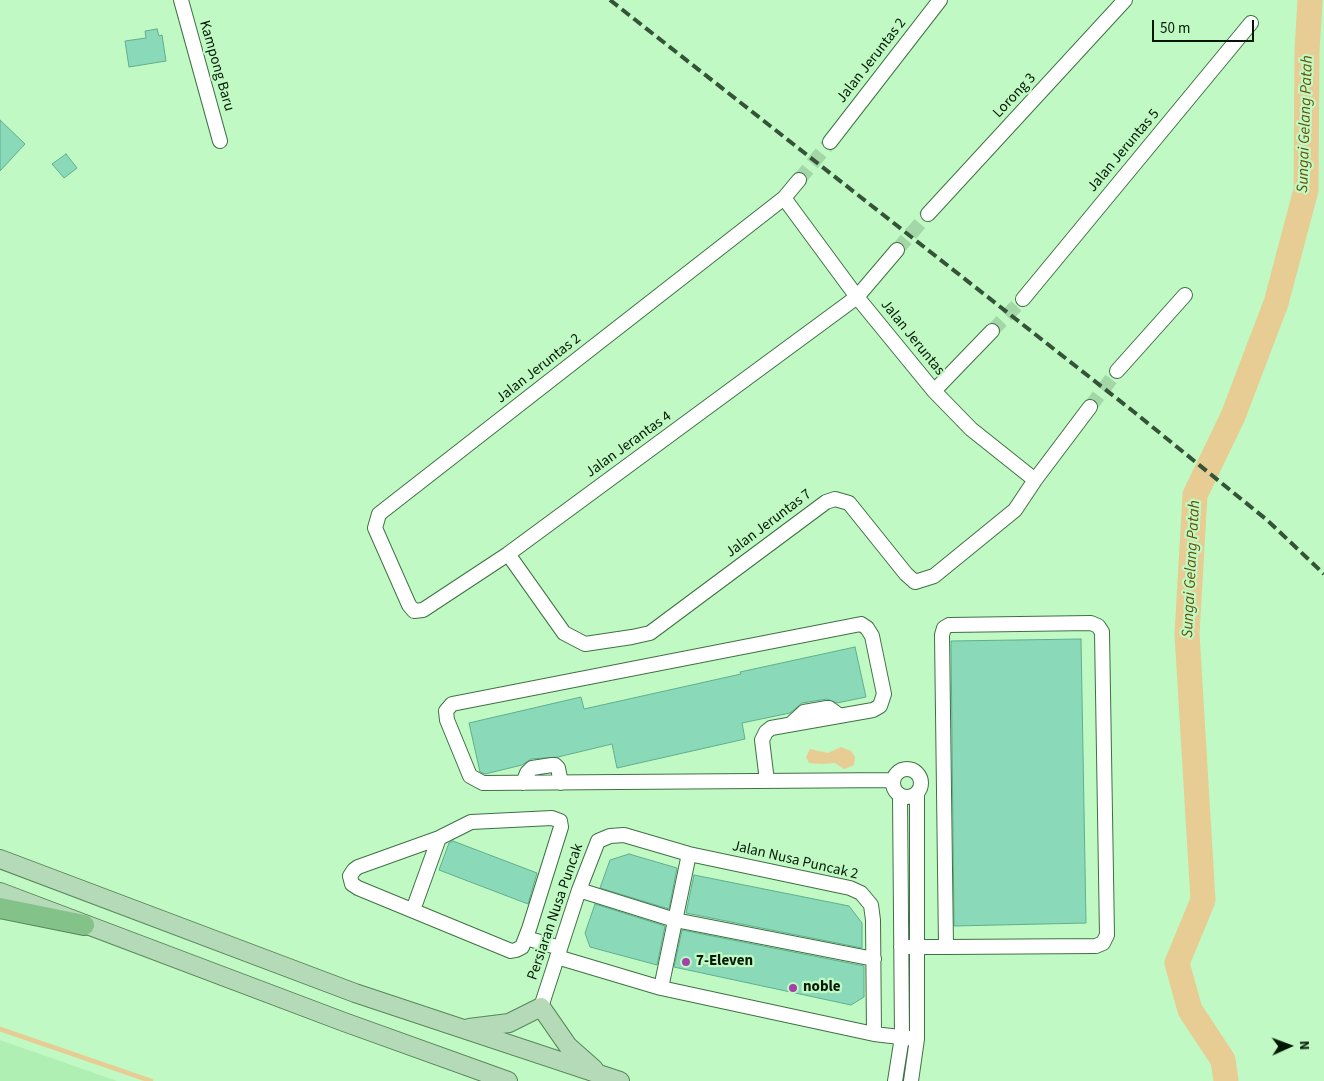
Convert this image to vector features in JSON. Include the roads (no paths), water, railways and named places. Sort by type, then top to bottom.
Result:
[{"type":"highway","points":[[0,908],[84,924]]},
{"type":"main road","points":[[4,860],[355,993],[620,1081]]},
{"type":"main road","points":[[0,892],[344,1022],[508,1081]]},
{"type":"main road","points":[[464,1029],[509,1022],[541,1007],[568,1046],[600,1075]]},
{"type":"street","name":"Kampong Baru","points":[[181,0],[220,141]]},
{"type":"street","name":"Jalan Jeruntas 2","points":[[830,142],[940,0]]},
{"type":"street","name":"Lorong 3","points":[[928,214],[1125,0]]},
{"type":"street","name":"Jalan Jeruntas 5","points":[[1023,299],[1251,23]]},
{"type":"street","name":"Jalan Jeruntas 2","points":[[414,611],[408,605],[375,528],[379,514],[784,198],[799,180]]},
{"type":"street","name":"Jalan Jeruntas","points":[[784,198],[857,297],[934,391],[971,429],[1035,480]]},
{"type":"street","points":[[857,297],[897,250]]},
{"type":"street","points":[[1118,371],[1185,295]]},
{"type":"street","name":"Jalan Jerantas 4","points":[[414,611],[423,610],[508,554],[857,297]]},
{"type":"street","points":[[934,391],[992,331]]},
{"type":"street","points":[[1035,480],[1090,407]]},
{"type":"street","name":"Jalan Jeruntas 7","points":[[508,554],[564,633],[585,644],[650,633],[826,502],[835,499],[849,503],[906,574],[915,582],[934,576],[1015,510],[1035,480]]},
{"type":"street","points":[[901,947],[946,947],[1096,946],[1103,943],[1107,935],[1102,632],[1098,626],[1092,623],[949,626],[944,628],[942,635],[946,947]]},
{"type":"street","points":[[768,781],[762,740],[766,732],[771,728],[873,710],[883,702],[884,694],[872,636],[867,628],[861,624],[452,704],[446,711],[447,720],[470,776],[483,783],[523,783],[527,773],[532,768],[552,765],[558,768],[561,783],[893,780]]},
{"type":"street","points":[[911,1081],[917,1039],[917,793],[922,785],[920,775],[912,769],[902,769],[898,772],[893,780],[895,790],[900,795],[906,797],[917,793]]},
{"type":"street","points":[[895,1081],[902,1037],[900,795]]},
{"type":"street","points":[[552,818],[560,821],[561,827],[522,947],[512,951],[413,910],[358,888],[352,884],[350,876],[358,867],[439,838],[471,822],[552,818]]},
{"type":"street","name":"Jalan Nusa Puncak 2","points":[[610,836],[624,835],[689,854],[850,888],[861,893],[870,904],[873,920],[874,1034]]},
{"type":"street","name":"Persiaran Nusa Puncak","points":[[541,1007],[578,890],[598,841],[610,836]]},
{"type":"street","points":[[413,910],[439,838]]},
{"type":"street","points":[[661,988],[689,854]]},
{"type":"street","points":[[578,890],[675,920],[874,959]]},
{"type":"street","points":[[528,933],[560,948],[661,988],[874,1034],[917,1039]]},
{"type":"waterway","name":"Sungai Gelang Patah","points":[[1226,1081],[1223,1060],[1190,1010],[1177,963],[1203,900],[1187,634],[1195,495],[1233,416],[1276,303],[1306,190],[1307,51],[1310,0]]},
{"type":"waterway","points":[[0,1029],[151,1081]]},
{"type":"tunnel","points":[[799,180],[830,142]]},
{"type":"tunnel","points":[[897,250],[928,214]]},
{"type":"tunnel","points":[[992,331],[1023,299]]},
{"type":"tunnel","points":[[1090,407],[1117,371]]},
{"type":"railway","points":[[610,0],[1134,412],[1267,520],[1324,574]]},
{"type":"place","name":"7-Eleven","points":[[686,962]]},
{"type":"place","name":"noble","points":[[793,988]]}]
